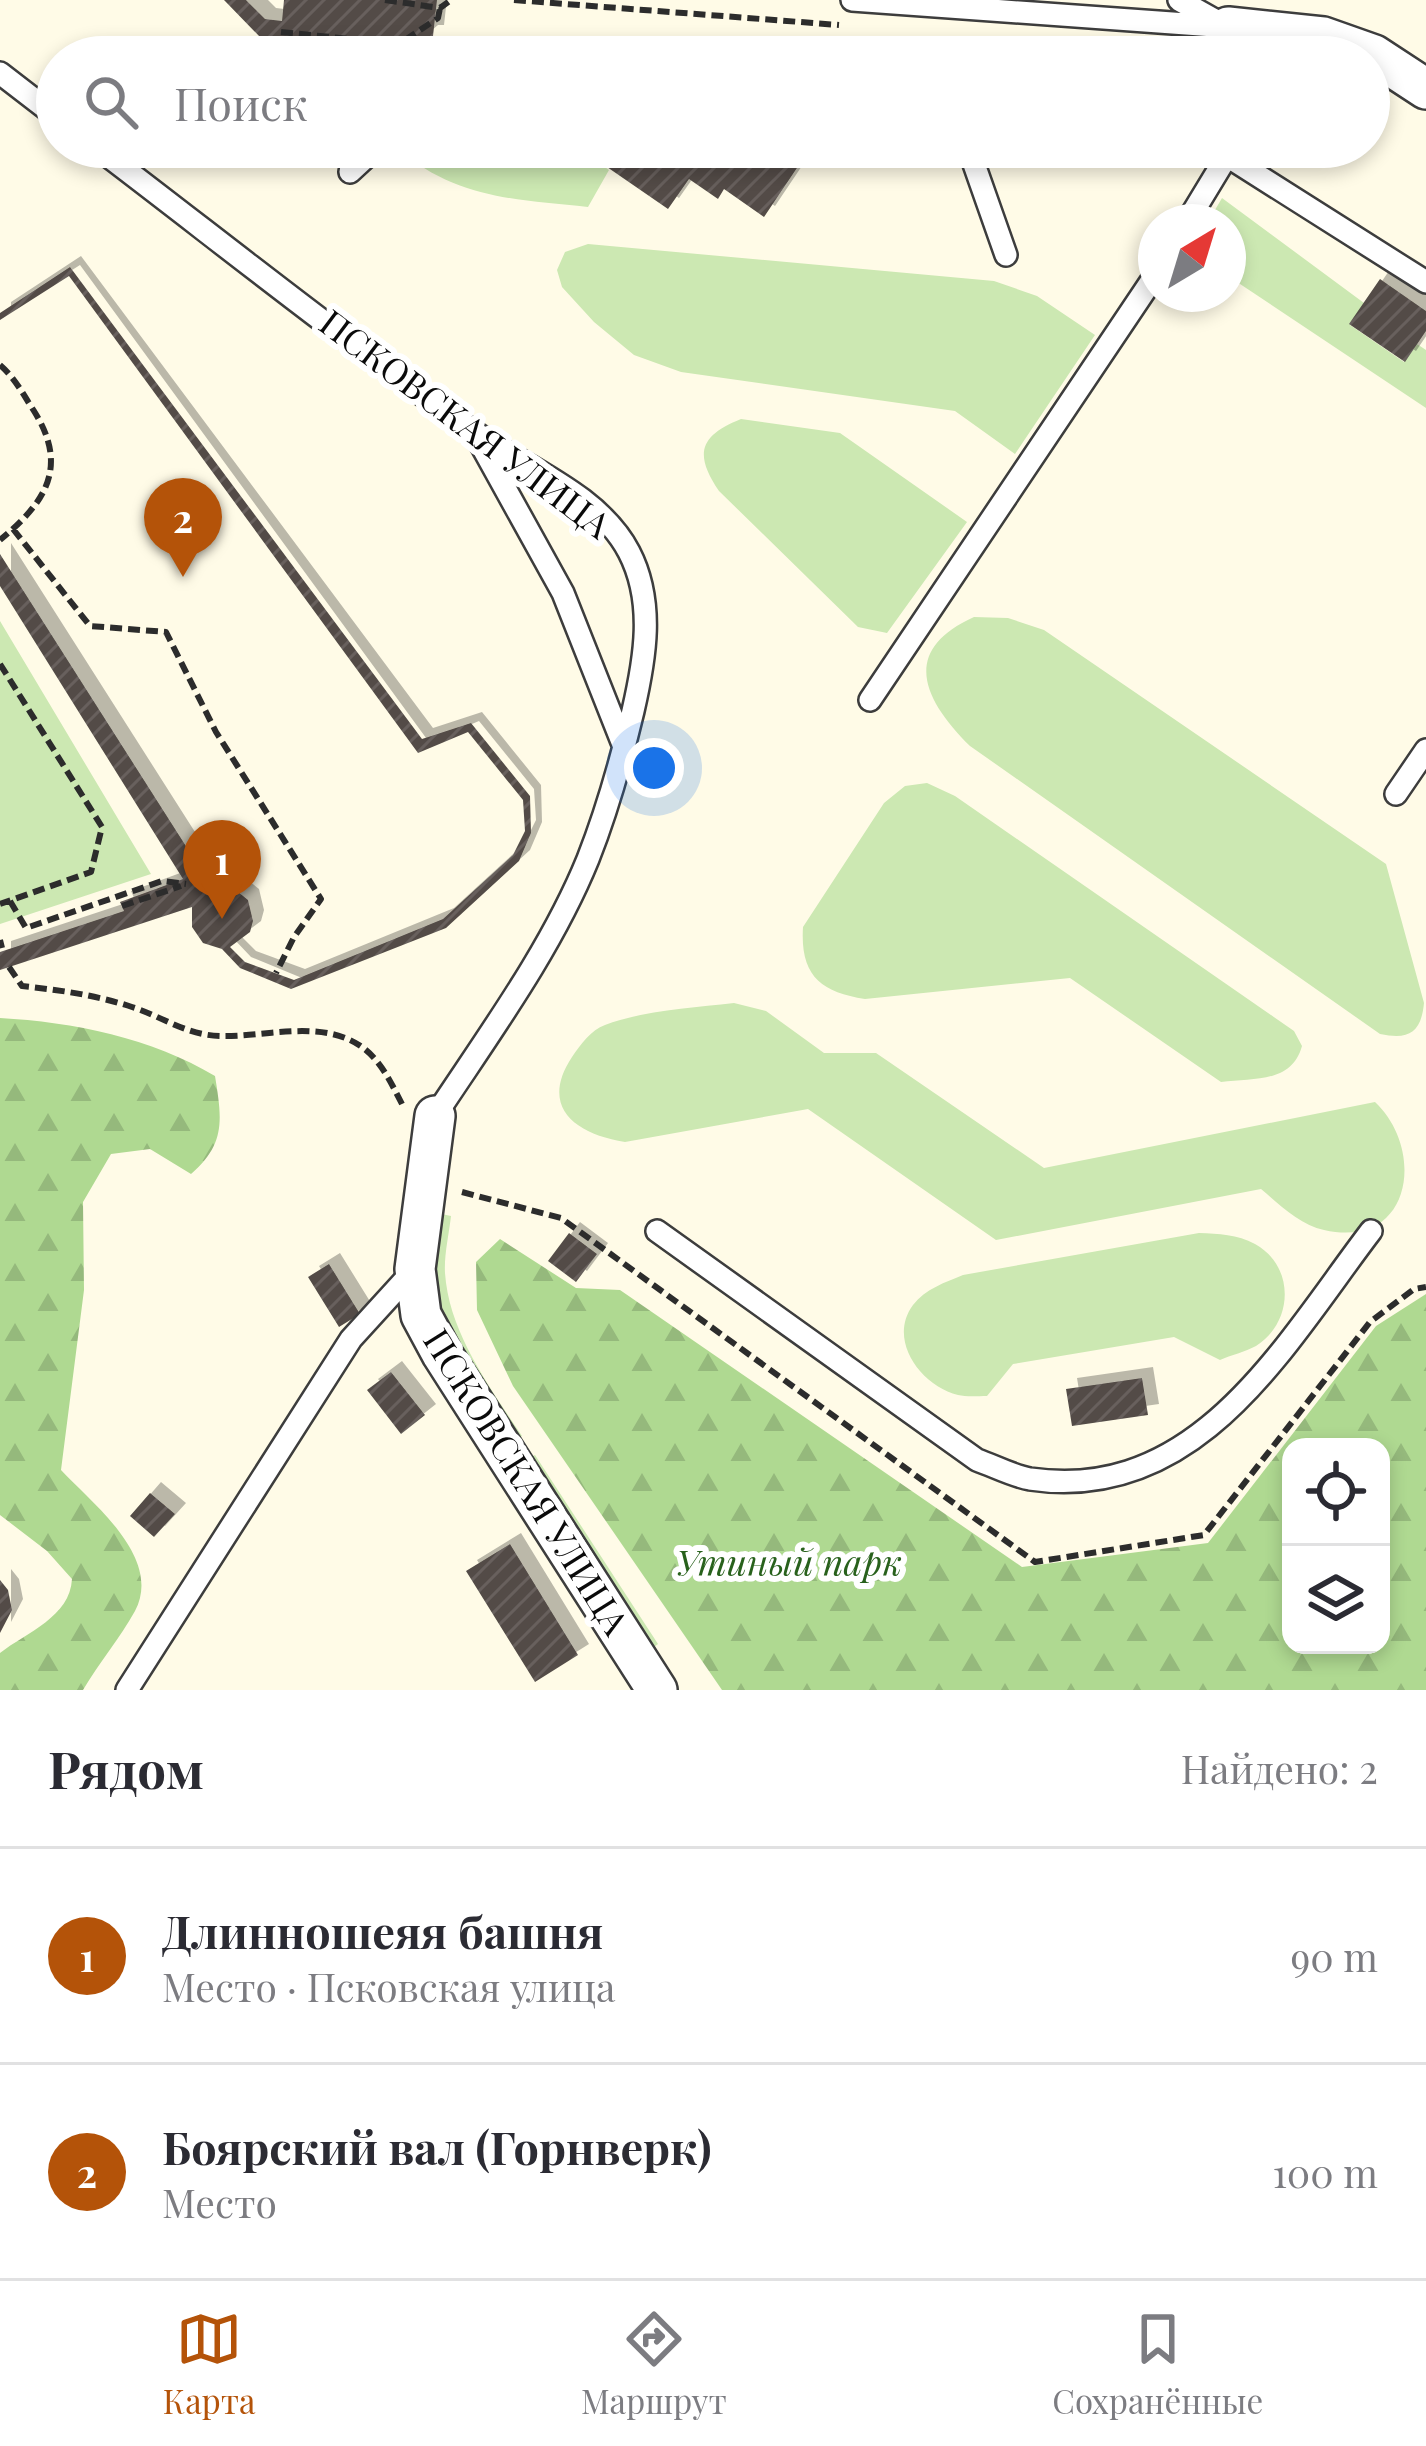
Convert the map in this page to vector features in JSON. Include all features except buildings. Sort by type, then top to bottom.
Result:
[{"type":"street","points":[[1228,27],[1314,36]]},
{"type":"street","points":[[1390,65],[1426,88]]},
{"type":"street","name":"ПСКОВСКАЯ УЛИЦА","points":[[424,1123],[415,1269],[421,1315],[657,1690]]},
{"type":"lane","points":[[852,0],[1228,27]]},
{"type":"lane","points":[[1179,0],[1228,27]]},
{"type":"lane","points":[[0,73],[36,101]]},
{"type":"lane","name":"ПСКОВСКАЯ УЛИЦА","points":[[124,168],[474,433],[583,501],[616,532],[645,596],[645,641],[625,747],[587,862],[511,999],[424,1123]]},
{"type":"lane","points":[[350,172],[354,168]]},
{"type":"lane","points":[[975,168],[1006,255]]},
{"type":"lane","points":[[1197,204],[1216,168]]},
{"type":"lane","points":[[1251,168],[1426,282]]},
{"type":"lane","points":[[870,700],[1138,301]]},
{"type":"lane","points":[[474,433],[563,592],[625,747]]},
{"type":"lane","points":[[1396,794],[1426,750]]},
{"type":"lane","points":[[658,1231],[977,1460],[1028,1478],[1078,1480],[1146,1468],[1187,1446],[1225,1415],[1371,1231]]},
{"type":"lane","points":[[127,1690],[351,1339],[415,1269]]},
{"type":"path","points":[[385,0],[440,8],[452,0]]},
{"type":"path","points":[[411,36],[438,18],[440,8]]},
{"type":"path","points":[[281,32],[320,36]]},
{"type":"path","points":[[0,365],[45,429],[51,454],[45,492],[0,540]]},
{"type":"path","points":[[13,529],[91,626],[166,632],[216,732],[322,899],[294,937],[276,973]]},
{"type":"path","points":[[0,664],[102,827],[92,872],[0,904]]},
{"type":"path","points":[[10,901],[26,928],[162,881],[186,884],[122,906]]},
{"type":"path","points":[[8,967],[22,986],[118,1003],[148,1012],[170,1027],[213,1036],[319,1031],[352,1040],[379,1061],[453,1160],[458,1190],[561,1218],[1035,1562],[1204,1534],[1370,1322],[1414,1289],[1426,1287]]},
{"type":"green space","points":[[424,168],[609,170],[588,207],[487,194]]},
{"type":"green space","points":[[1246,216],[1364,303],[1350,325],[1404,362],[1417,344],[1426,350],[1426,408],[1246,288]]},
{"type":"green space","points":[[588,244],[994,281],[1037,296],[1095,335],[1015,454],[955,411],[681,372],[634,355],[562,287],[557,270],[565,252]]},
{"type":"green space","points":[[741,419],[840,433],[967,522],[887,633],[858,627],[719,491],[706,467],[705,448],[716,432]]},
{"type":"green space","points":[[974,617],[1008,618],[1044,630],[1386,864],[1424,1003],[1416,1028],[1406,1035],[1380,1034],[970,746],[941,711],[927,677],[935,645]]},
{"type":"green space","points":[[0,621],[151,874],[0,924]]},
{"type":"green space","points":[[927,783],[955,796],[1294,1031],[1302,1046],[1297,1058],[1281,1073],[1221,1082],[1070,978],[865,999],[825,986],[809,969],[803,927],[884,803],[905,786]]},
{"type":"green space","points":[[734,1003],[766,1011],[824,1053],[876,1053],[1044,1168],[1375,1102],[1401,1145],[1402,1192],[1392,1211],[1376,1225],[1354,1232],[1307,1224],[1261,1189],[996,1240],[808,1109],[625,1142],[591,1132],[567,1115],[559,1090],[563,1075],[595,1030],[636,1016]]},
{"type":"green space","points":[[0,1018],[56,1023],[139,1042],[215,1076],[217,1091],[216,1141],[191,1174],[150,1149],[111,1154],[83,1202],[84,1290],[61,1470],[120,1533],[140,1571],[141,1591],[135,1611],[83,1690],[0,1690],[0,1653],[55,1614],[64,1604],[72,1579],[47,1551],[0,1515]]},
{"type":"green space","points":[[432,1212],[451,1216],[445,1266],[448,1295],[473,1359],[522,1436],[507,1444],[431,1312]]},
{"type":"green space","points":[[1199,1233],[1248,1241],[1277,1266],[1285,1294],[1283,1309],[1269,1336],[1252,1348],[1220,1360],[1174,1337],[1013,1364],[987,1396],[972,1396],[958,1395],[932,1382],[906,1346],[906,1319],[913,1305],[930,1290],[963,1275]]},
{"type":"green space","name":"Утиный парк","points":[[500,1239],[576,1288],[620,1290],[1022,1567],[1208,1543],[1282,1447],[1282,1654],[1390,1654],[1390,1438],[1289,1438],[1376,1326],[1426,1294],[1426,1690],[722,1690],[513,1386],[477,1310],[476,1262]]},
{"type":"green space","points":[[535,1455],[658,1644],[643,1655],[519,1464]]},
{"type":"place","name":"Боярский вал (Горнверк)","points":[[183,577]]},
{"type":"place","name":"Длинношеяя башня","points":[[222,919]]}]
